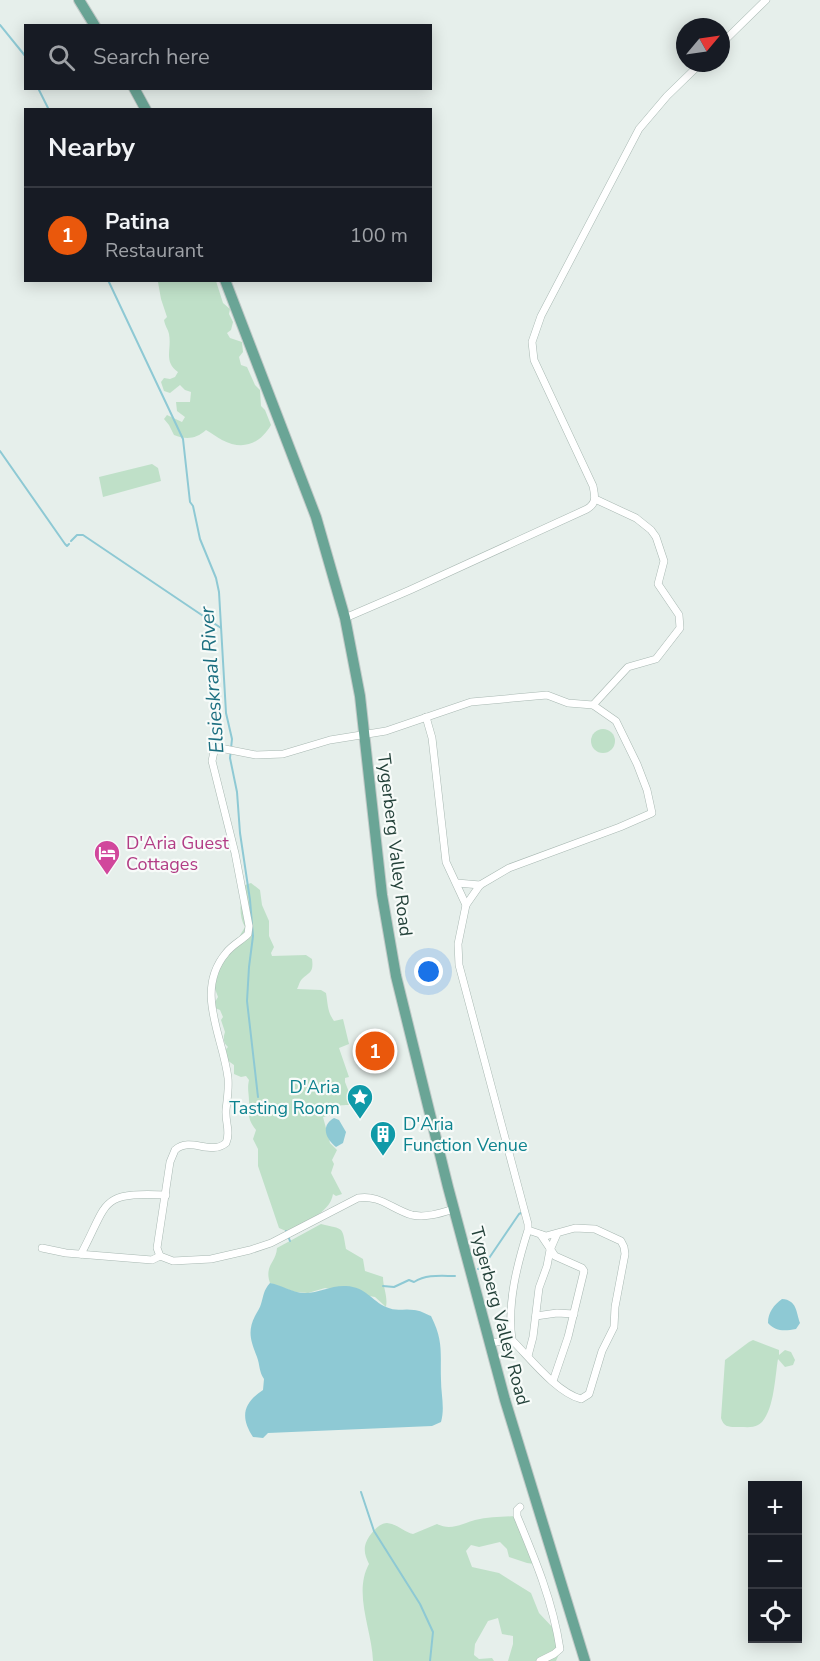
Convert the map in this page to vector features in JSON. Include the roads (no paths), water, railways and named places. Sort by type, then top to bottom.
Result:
[{"type":"main road","points":[[80,0],[94,24]]},
{"type":"main road","points":[[135,90],[145,108]]},
{"type":"main road","name":"Tygerberg Valley Road","points":[[226,282],[316,517],[345,618],[365,734],[382,895],[394,966],[489,1343],[543,1530],[585,1661]]},
{"type":"street","points":[[730,35],[766,0]]},
{"type":"street","points":[[345,618],[418,587],[592,506],[595,498],[593,486],[534,360],[532,342],[541,316],[639,129],[667,96],[692,72]]},
{"type":"street","points":[[593,705],[628,668],[656,659],[678,631],[681,623],[679,615],[658,584],[664,561],[656,537],[636,518],[595,498]]},
{"type":"street","points":[[160,1257],[157,1248],[172,1155],[178,1148],[192,1144],[218,1147],[226,1143],[228,1134],[226,1115],[228,1077],[210,997],[214,977],[223,958],[249,931],[235,853],[212,761],[215,747],[256,755],[283,754],[330,740],[386,731],[471,702],[547,695],[568,703],[593,705],[614,718],[619,724],[642,778],[652,813],[509,868],[480,885],[466,905],[458,944],[459,965],[528,1230],[517,1271],[510,1311],[512,1340],[564,1392],[578,1399],[584,1398],[589,1394],[602,1351],[614,1327],[615,1307],[625,1251],[621,1241],[595,1229],[575,1228],[558,1234],[541,1235],[528,1230]]},
{"type":"street","points":[[426,717],[432,738],[446,862],[466,905]]},
{"type":"street","points":[[457,883],[480,885]]},
{"type":"street","points":[[81,1254],[101,1213],[111,1200],[136,1195],[166,1195]]},
{"type":"street","points":[[42,1248],[66,1253],[152,1260],[160,1257],[173,1261],[211,1259],[250,1250],[278,1239],[355,1198],[363,1197],[382,1201],[415,1216],[428,1216],[454,1209]]},
{"type":"street","points":[[528,1356],[538,1293],[550,1250],[558,1234]]},
{"type":"street","points":[[541,1235],[550,1250],[560,1259],[585,1271],[553,1381]]},
{"type":"street","points":[[536,1316],[557,1313],[574,1314]]},
{"type":"street","points":[[489,1343],[512,1340]]},
{"type":"street","points":[[520,1506],[517,1516],[540,1571],[560,1649],[540,1661]]},
{"type":"water","points":[[334,1118],[339,1120],[346,1132],[343,1143],[336,1147],[326,1132],[327,1125]]},
{"type":"water","points":[[270,1283],[305,1293],[341,1286],[353,1287],[390,1308],[416,1310],[431,1316],[438,1333],[440,1348],[443,1406],[441,1422],[432,1426],[268,1433],[263,1438],[253,1437],[246,1423],[246,1411],[251,1400],[263,1390],[264,1379],[251,1332]]},
{"type":"water","points":[[782,1299],[791,1302],[795,1307],[800,1323],[796,1329],[781,1330],[768,1323],[772,1309]]},
{"type":"waterway","name":"Elsieskraal River","points":[[0,25],[24,55]]},
{"type":"waterway","name":"Elsieskraal River","points":[[39,90],[48,108]]},
{"type":"waterway","name":"Elsieskraal River","points":[[109,282],[183,439],[190,502],[193,506],[200,539],[216,578],[219,592],[226,713],[232,739],[230,758],[237,792],[253,936],[247,1001],[258,1097]]},
{"type":"waterway","points":[[0,451],[65,544],[67,546],[69,544]]},
{"type":"waterway","points":[[71,541],[77,535],[83,535],[221,628]]},
{"type":"waterway","points":[[478,1269],[483,1267],[519,1214],[523,1212]]},
{"type":"waterway","name":"Elsieskraal River","points":[[286,1231],[290,1241]]},
{"type":"waterway","points":[[383,1286],[394,1287],[409,1280],[414,1282],[429,1277],[455,1276]]},
{"type":"waterway","name":"Elsieskraal River","points":[[361,1492],[374,1531],[420,1604],[433,1632],[430,1661]]},
{"type":"place","name":"D'Aria Guest Cottages","points":[[107,876]]},
{"type":"place","name":"Patina","points":[[375,1051]]},
{"type":"place","name":"D'Aria Tasting Room","points":[[360,1120]]},
{"type":"place","name":"D'Aria Function Venue","points":[[383,1157]]}]
